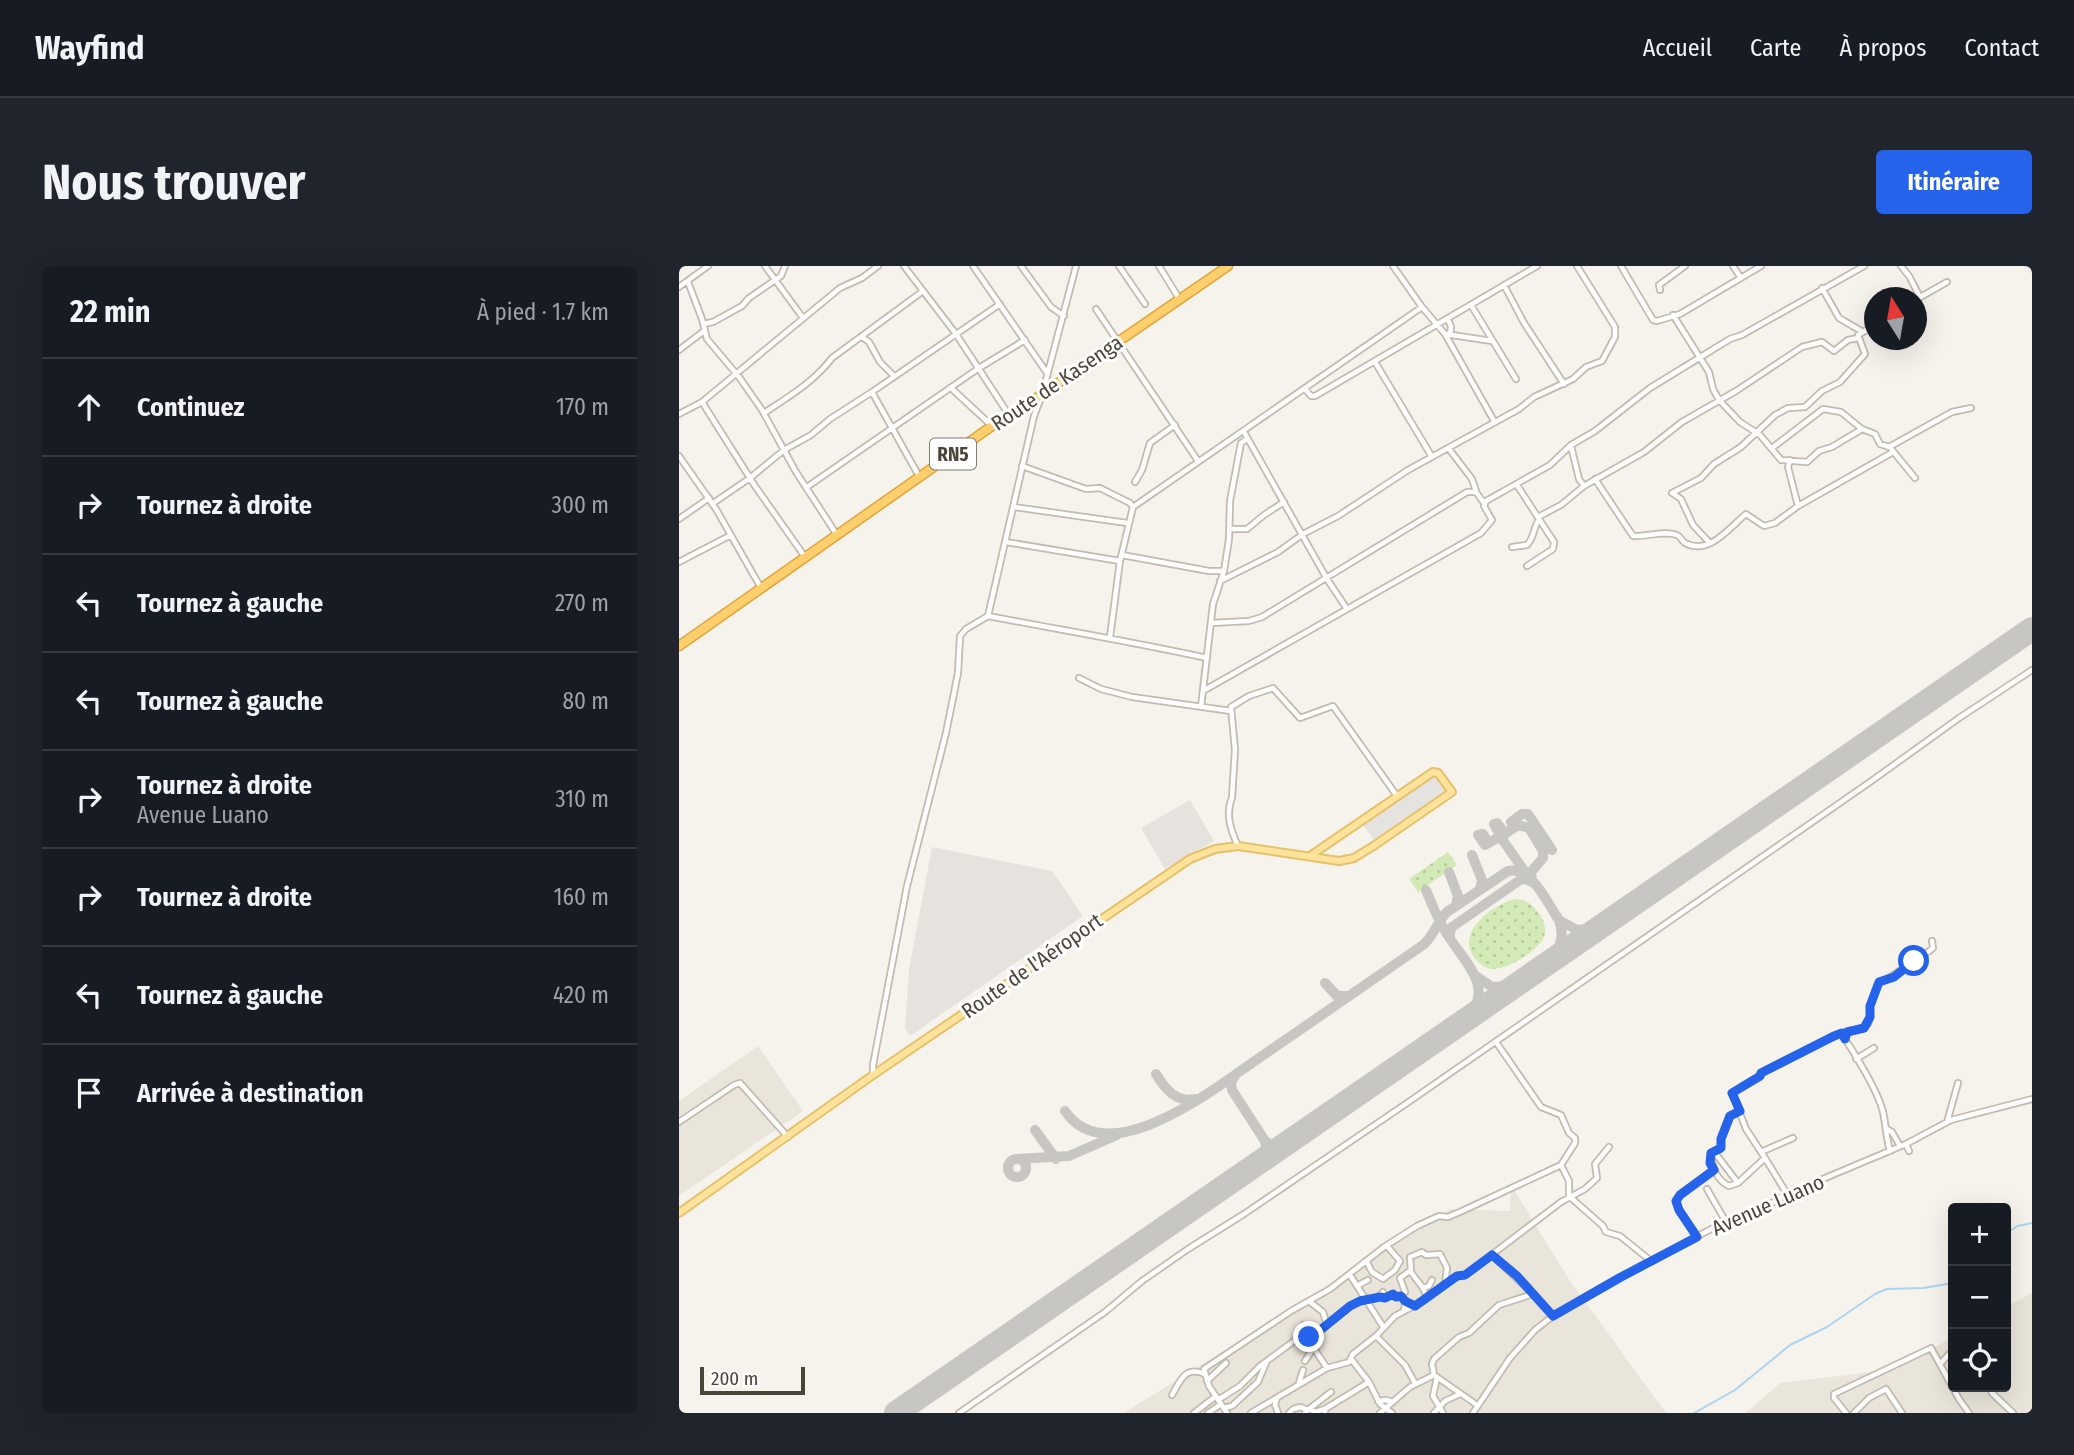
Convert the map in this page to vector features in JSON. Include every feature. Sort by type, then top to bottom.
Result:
[{"type":"highway","name":"Route de Kasenga","points":[[679,646],[992,426],[1228,266]]},
{"type":"main road","name":"Route de l'Aéroport","points":[[679,1213],[873,1075],[1190,859],[1215,849],[1238,846],[1339,861],[1354,858],[1452,793],[1438,773],[1433,772],[1397,796]]},
{"type":"main road","points":[[1310,856],[1397,796]]},
{"type":"street","points":[[679,287],[708,266]]},
{"type":"street","points":[[765,266],[803,318]]},
{"type":"street","points":[[703,324],[713,322],[737,309],[781,276],[785,266]]},
{"type":"street","points":[[679,414],[702,402],[840,288],[862,278],[878,266]]},
{"type":"street","points":[[904,266],[956,334],[1010,416]]},
{"type":"street","points":[[973,266],[1048,374]]},
{"type":"street","points":[[1021,266],[1051,307],[1064,316]]},
{"type":"street","points":[[873,1075],[907,886],[956,685],[959,666],[958,641],[966,629],[988,615],[1034,416],[1048,374],[1076,266]]},
{"type":"street","points":[[1119,266],[1145,304]]},
{"type":"street","points":[[1159,266],[1180,300]]},
{"type":"street","points":[[1394,266],[1422,307],[1447,335],[1494,421]]},
{"type":"street","points":[[1305,389],[1313,397],[1537,266]]},
{"type":"street","points":[[1220,581],[1278,552],[1303,534],[1338,516],[1432,457],[1602,361],[1615,337],[1615,327],[1577,266]]},
{"type":"street","points":[[1621,266],[1653,320],[1659,321],[1680,314],[1761,266]]},
{"type":"street","points":[[1660,290],[1659,285],[1685,266]]},
{"type":"street","points":[[1733,266],[1741,278]]},
{"type":"street","points":[[1485,503],[1550,466],[1571,445],[1595,431],[1650,388],[1864,266]]},
{"type":"street","points":[[1901,266],[1913,287]]},
{"type":"street","points":[[688,282],[708,342],[764,413],[837,535]]},
{"type":"street","points":[[1927,293],[1947,282]]},
{"type":"street","points":[[1504,285],[1524,323],[1564,384]]},
{"type":"street","points":[[1512,547],[1527,545],[1539,518],[1561,505],[1584,486],[1652,447],[1682,422],[1807,345],[1822,342],[1833,351],[1848,340],[1858,338],[1863,332],[1839,318],[1822,288]]},
{"type":"street","points":[[764,413],[822,372],[832,358],[923,291]]},
{"type":"street","points":[[679,519],[750,478],[784,450],[811,435],[830,419],[1000,304]]},
{"type":"street","points":[[1471,305],[1516,379]]},
{"type":"street","points":[[1109,637],[1121,558],[1133,507],[1422,307]]},
{"type":"street","points":[[1096,309],[1198,461]]},
{"type":"street","points":[[1674,315],[1709,372],[1719,400],[1740,422],[1772,448],[1781,460],[1807,462],[1819,451],[1832,447],[1862,429]]},
{"type":"street","points":[[1447,335],[1451,327],[1448,319]]},
{"type":"street","points":[[680,348],[704,331]]},
{"type":"street","points":[[1447,335],[1492,341]]},
{"type":"street","points":[[862,337],[869,342],[880,362],[894,376]]},
{"type":"street","points":[[1709,542],[1693,525],[1681,499],[1672,493],[1695,482],[1783,410],[1805,407],[1822,391],[1844,380],[1865,354],[1858,338]]},
{"type":"street","points":[[807,487],[979,368],[1025,340]]},
{"type":"street","points":[[1375,362],[1432,457]]},
{"type":"street","points":[[951,388],[992,426]]},
{"type":"street","points":[[872,392],[920,478]]},
{"type":"street","points":[[702,402],[805,558]]},
{"type":"street","points":[[1022,408],[1034,416]]},
{"type":"street","points":[[1595,479],[1602,485],[1633,536],[1654,533],[1676,535],[1689,544],[1699,545],[1724,536],[1746,514],[1764,526],[1775,523],[1798,506],[1952,412],[1971,408]]},
{"type":"street","points":[[1772,448],[1823,409],[1841,412],[1862,429],[1870,430],[1877,436],[1880,444],[1891,449],[1915,478]]},
{"type":"street","points":[[1136,482],[1150,443],[1175,425]]},
{"type":"street","points":[[1244,432],[1327,579],[1347,609]]},
{"type":"street","points":[[1201,707],[1213,604],[1224,571],[1231,529],[1230,501],[1241,443],[1247,439]]},
{"type":"street","points":[[1571,445],[1579,479],[1584,486]]},
{"type":"street","points":[[1203,691],[1481,533],[1492,520],[1485,503],[1476,492],[1472,479],[1449,449]]},
{"type":"street","points":[[679,456],[711,501],[761,588]]},
{"type":"street","points":[[1790,460],[1788,467],[1798,506]]},
{"type":"street","points":[[679,468],[686,466]]},
{"type":"street","points":[[1022,466],[1086,489],[1104,489],[1133,507]]},
{"type":"street","points":[[1517,485],[1555,545],[1527,566]]},
{"type":"street","points":[[1211,623],[1249,621],[1262,617],[1468,492],[1476,492]]},
{"type":"street","points":[[1231,529],[1247,529],[1284,502]]},
{"type":"street","points":[[1014,507],[1128,523]]},
{"type":"street","points":[[679,562],[731,535]]},
{"type":"street","points":[[1006,542],[1224,571]]},
{"type":"street","points":[[988,615],[1207,658]]},
{"type":"street","points":[[959,1413],[1105,1312],[1142,1281],[1188,1249],[1244,1214],[1496,1042],[1959,718],[2032,670]]},
{"type":"street","points":[[1079,678],[1101,689],[1132,697],[1231,711]]},
{"type":"street","points":[[1238,846],[1229,827],[1235,750],[1231,707],[1249,696],[1273,688],[1298,718],[1333,706],[1397,796]]},
{"type":"street","points":[[1845,1039],[1847,1032],[1864,1028],[1868,1024],[1870,1006],[1879,982],[1894,977],[1931,950],[1932,941]]},
{"type":"street","points":[[1787,1194],[1746,1129],[1732,1093],[1761,1073],[1838,1034],[1842,1033],[1873,1087],[1887,1129],[1890,1151]]},
{"type":"street","points":[[1223,1406],[1206,1382],[1204,1369],[1350,1275],[1387,1246],[1429,1220],[1439,1216],[1448,1217],[1561,1165],[1575,1143],[1575,1138],[1569,1134],[1561,1115],[1541,1107],[1496,1042]]},
{"type":"street","points":[[1856,1059],[1874,1048]]},
{"type":"street","points":[[679,1122],[740,1083],[788,1137]]},
{"type":"street","points":[[1947,1122],[1958,1083]]},
{"type":"street","name":"Avenue Luano","points":[[1473,1413],[1510,1358],[1535,1330],[1553,1316],[1697,1237],[1726,1222],[1750,1216],[1787,1194],[1906,1144],[1947,1122],[2032,1099]]},
{"type":"street","points":[[1740,1111],[1730,1116],[1721,1139],[1721,1148],[1710,1154],[1710,1163],[1725,1185],[1738,1183],[1763,1155],[1793,1138]]},
{"type":"street","points":[[1887,1129],[1892,1132],[1900,1146]]},
{"type":"street","points":[[1906,1144],[1909,1151]]},
{"type":"street","points":[[1251,1413],[1327,1368],[1347,1364],[1353,1354],[1395,1316],[1415,1306],[1457,1276],[1465,1275],[1569,1196],[1585,1189],[1597,1178],[1595,1164],[1609,1147]]},
{"type":"street","points":[[1715,1152],[1738,1183]]},
{"type":"street","points":[[1561,1165],[1569,1182],[1569,1196],[1606,1231],[1620,1236],[1651,1261]]},
{"type":"street","points":[[1697,1237],[1676,1201],[1680,1195],[1714,1170]]},
{"type":"street","points":[[1707,1189],[1726,1222]]},
{"type":"street","points":[[1367,1262],[1372,1272],[1383,1279],[1392,1272],[1400,1261],[1387,1246]]},
{"type":"street","points":[[1405,1292],[1400,1278],[1410,1271],[1412,1266],[1409,1259],[1422,1252],[1426,1255],[1439,1253],[1447,1268],[1445,1284]]},
{"type":"street","points":[[1492,1255],[1553,1316]]},
{"type":"street","points":[[1410,1271],[1423,1287],[1427,1298]]},
{"type":"street","points":[[1350,1275],[1384,1328]]},
{"type":"street","points":[[1357,1286],[1368,1280]]},
{"type":"street","points":[[1423,1287],[1429,1286],[1432,1280]]},
{"type":"street","points":[[1294,1341],[1310,1338],[1350,1306],[1382,1295],[1385,1298],[1393,1294],[1396,1297],[1401,1296],[1415,1306]]},
{"type":"street","points":[[1441,1410],[1432,1394],[1435,1376],[1432,1362],[1501,1304],[1533,1294]]},
{"type":"street","points":[[1403,1312],[1405,1301]]},
{"type":"street","points":[[1309,1302],[1315,1303],[1324,1312],[1328,1325]]},
{"type":"street","points":[[1208,1413],[1223,1406],[1255,1370],[1294,1341],[1302,1327],[1327,1368]]},
{"type":"street","points":[[1376,1336],[1405,1365],[1415,1384]]},
{"type":"street","points":[[1305,1361],[1313,1346]]},
{"type":"street","points":[[1846,1413],[1833,1396],[1931,1348],[1958,1399],[1969,1413]]},
{"type":"street","points":[[1940,1364],[1948,1355]]},
{"type":"street","points":[[1351,1359],[1369,1382],[1383,1411]]},
{"type":"street","points":[[1206,1382],[1226,1363]]},
{"type":"street","points":[[1193,1413],[1232,1406],[1258,1382],[1266,1363]]},
{"type":"street","points":[[1299,1384],[1303,1370]]},
{"type":"street","points":[[1172,1395],[1178,1381],[1187,1374],[1193,1371],[1205,1374]]},
{"type":"street","points":[[1383,1411],[1415,1384],[1435,1376]]},
{"type":"street","points":[[1435,1376],[1476,1405]]},
{"type":"street","points":[[1289,1413],[1301,1407],[1307,1411],[1324,1411],[1369,1382]]},
{"type":"street","points":[[1434,1413],[1441,1410],[1448,1385]]},
{"type":"street","points":[[1854,1413],[1869,1398],[1886,1389],[1902,1413]]},
{"type":"street","points":[[1992,1392],[2013,1413]]},
{"type":"street","points":[[1307,1411],[1320,1401],[1325,1403],[1329,1394]]},
{"type":"street","points":[[1445,1401],[1460,1394]]},
{"type":"street","points":[[1277,1398],[1275,1405],[1278,1413]]},
{"type":"street","points":[[1378,1401],[1393,1402]]},
{"type":"street","points":[[1383,1411],[1392,1413]]},
{"type":"shaded area","points":[[1436,773],[1449,791],[1375,842],[1363,824]]},
{"type":"shaded area","points":[[1190,800],[1214,841],[1165,869],[1141,828]]},
{"type":"shaded area","points":[[932,847],[1052,871],[1083,916],[910,1036],[905,1029],[909,970]]},
{"type":"shaded area","points":[[758,1046],[803,1111],[679,1196],[679,1101]]},
{"type":"shaded area","points":[[1511,1185],[1570,1281],[1666,1413],[1124,1413],[1450,1209],[1510,1211]]},
{"type":"shaded area","points":[[2032,1293],[2032,1413],[1745,1413],[1780,1383],[1897,1369],[1948,1340],[1948,1392],[2011,1392],[2011,1304]]},
{"type":"green space","points":[[1448,852],[1457,865],[1418,892],[1409,879]]},
{"type":"green space","points":[[1515,899],[1528,902],[1538,912],[1544,923],[1544,937],[1535,949],[1518,961],[1500,968],[1485,967],[1474,957],[1469,947],[1470,936],[1483,917]]},
{"type":"waterway","points":[[2011,1230],[2032,1223]]},
{"type":"waterway","points":[[1694,1413],[1735,1390],[1790,1345],[1827,1327],[1875,1294],[1887,1289],[1948,1284]]},
{"type":"taxiway","points":[[1511,822],[1522,814],[1528,814],[1552,850]]},
{"type":"taxiway","points":[[1502,839],[1494,824],[1497,823],[1503,831]]},
{"type":"taxiway","points":[[1503,840],[1503,835],[1518,825],[1529,828],[1543,851],[1543,858],[1531,872],[1532,881]]},
{"type":"taxiway","points":[[1487,841],[1483,834],[1478,835],[1485,845],[1497,838],[1502,839],[1525,872]]},
{"type":"taxiway","points":[[1472,855],[1482,880],[1480,890]]},
{"type":"taxiway","points":[[1262,1160],[1267,1151],[1265,1141],[1232,1090],[1231,1082],[1236,1074],[1423,945],[1447,912],[1508,871],[1517,871],[1532,880],[1559,920],[1561,943],[1556,954],[1547,963]]},
{"type":"taxiway","points":[[1449,872],[1458,896],[1456,906]]},
{"type":"taxiway","points":[[1450,938],[1452,927],[1520,880],[1532,882]]},
{"type":"taxiway","points":[[1426,890],[1441,923],[1478,985],[1479,996],[1467,1019]]},
{"type":"taxiway","points":[[1559,920],[1577,930],[1598,928]]},
{"type":"taxiway","points":[[1476,976],[1492,987],[1514,986]]},
{"type":"taxiway","points":[[1325,983],[1337,996],[1349,996]]},
{"type":"taxiway","points":[[1156,1074],[1167,1090],[1177,1097],[1196,1099]]},
{"type":"taxiway","points":[[1065,1111],[1082,1127],[1103,1133],[1126,1132],[1174,1113],[1235,1075]]},
{"type":"taxiway","points":[[1035,1130],[1056,1159]]},
{"type":"taxiway","points":[[1016,1159],[1069,1156],[1117,1135]]},
{"type":"taxiway","points":[[1265,1141],[1272,1145],[1285,1145]]},
{"type":"taxiway","points":[[1017,1159],[1023,1162],[1026,1168],[1023,1174],[1017,1177],[1011,1174],[1008,1168],[1011,1162],[1017,1159]]},
{"type":"runway","points":[[896,1413],[2032,629]]},
{"type":"route","points":[[1309,1337],[1360,1301],[1385,1298],[1393,1294],[1415,1306],[1492,1255],[1528,1287],[1553,1316],[1697,1237],[1676,1201],[1694,1183],[1714,1170],[1710,1155],[1721,1148],[1721,1139],[1730,1116],[1740,1111],[1732,1093],[1761,1073],[1834,1036],[1842,1033],[1845,1039],[1847,1032],[1864,1028],[1868,1024],[1870,1006],[1879,982],[1894,977],[1914,961]]}]
